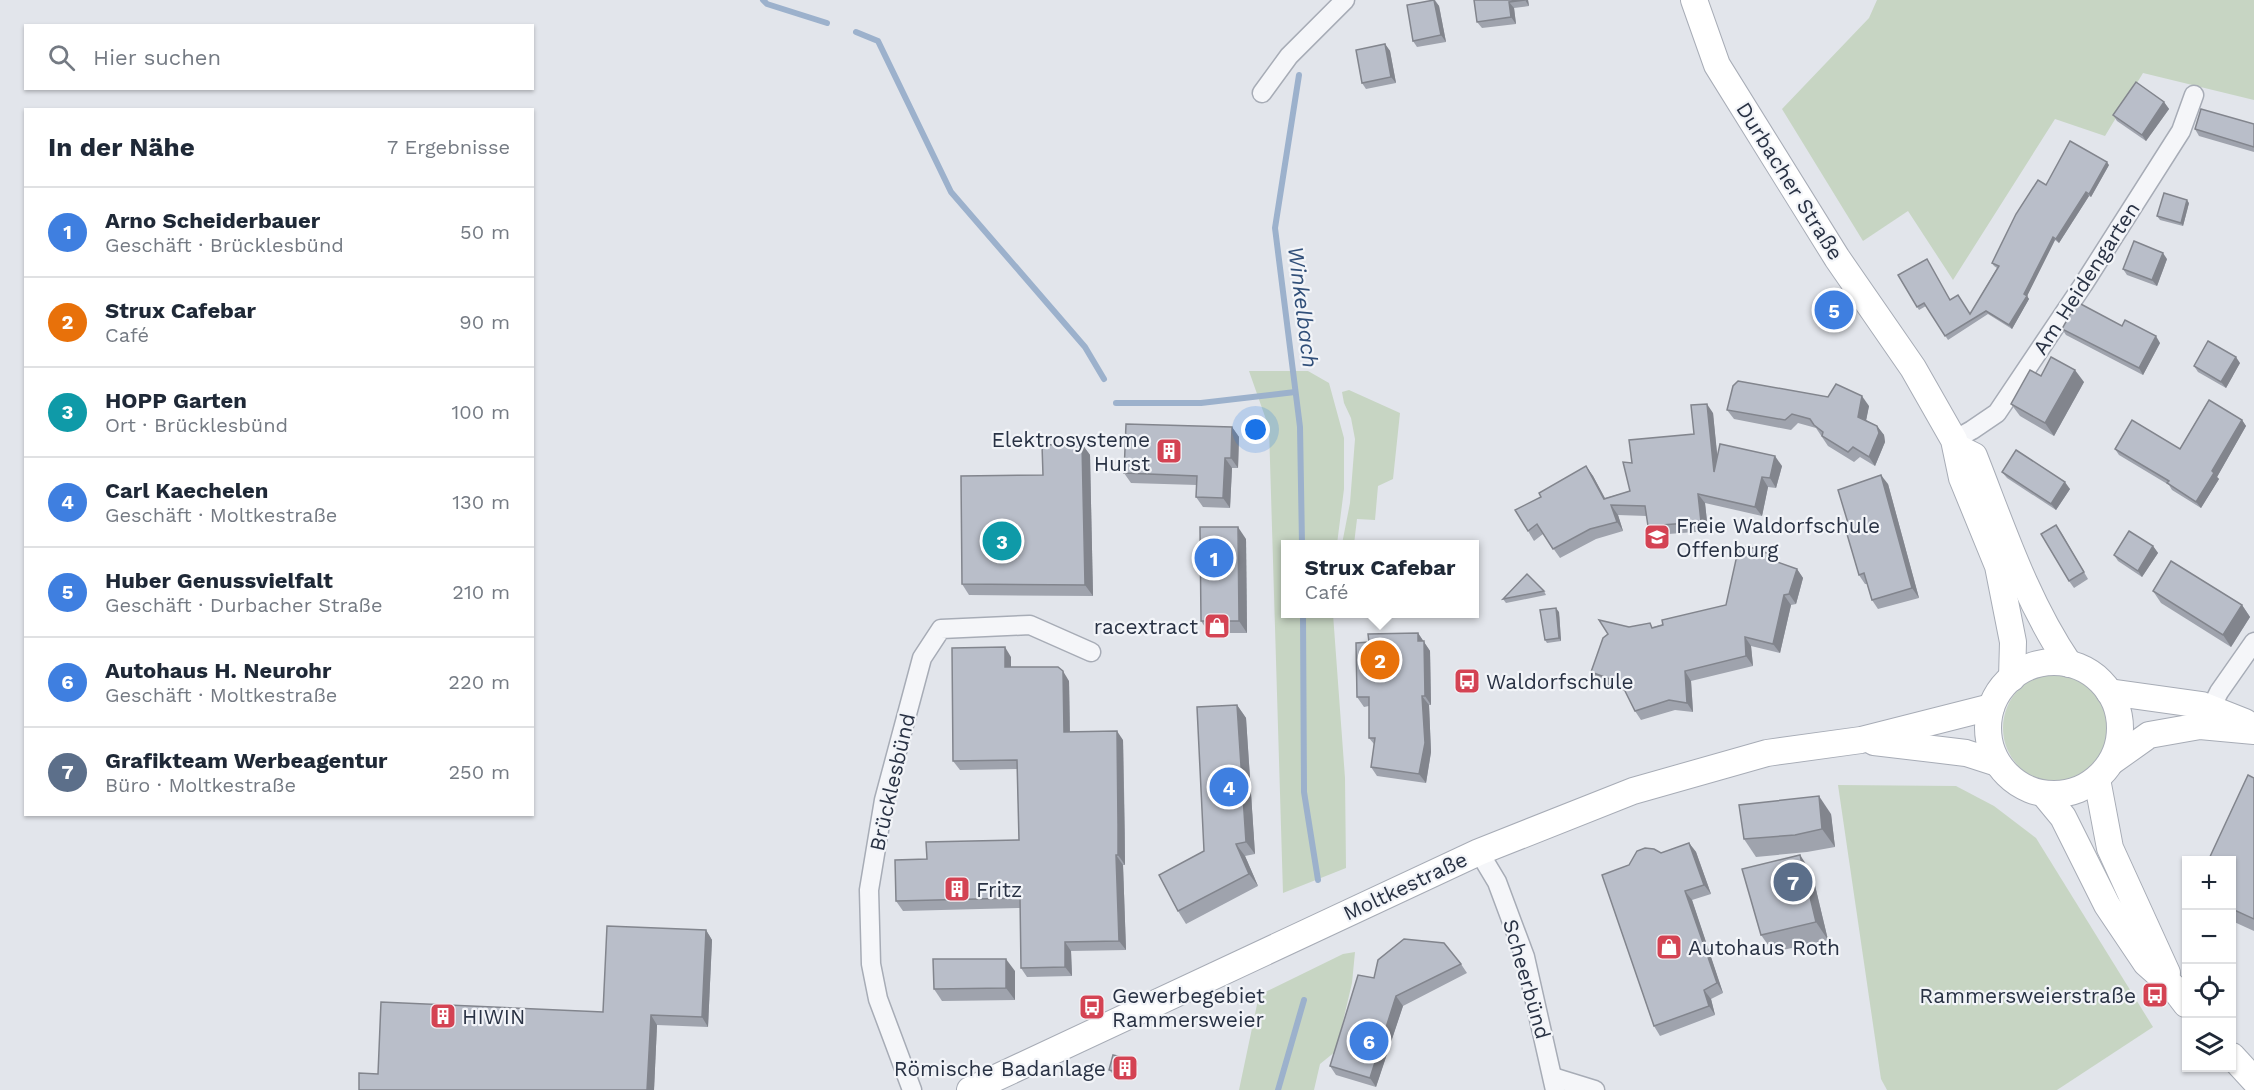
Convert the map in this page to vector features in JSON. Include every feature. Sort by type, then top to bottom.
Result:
[{"type":"street","points":[[1262,93],[1289,56],[1345,0]]},
{"type":"street","name":"Durbacher Straße","points":[[1694,0],[1718,65],[1837,258],[1913,368],[1955,443],[1962,478],[1998,566],[2013,642],[2012,678]]},
{"type":"street","name":"Am Heidengarten","points":[[1955,443],[1997,412],[2083,285],[2181,131],[2194,95]]},
{"type":"street","name":"Durbacher Straße","points":[[1955,443],[1974,456],[2031,598],[2049,634],[2069,664]]},
{"type":"street","name":"Brücklesbünd","points":[[912,1090],[878,999],[871,964],[869,890],[884,800],[922,658],[941,629],[1030,625],[1091,652]]},
{"type":"street","points":[[2211,708],[2219,692],[2254,642]]},
{"type":"street","points":[[2180,995],[2110,848],[2104,770],[2116,751],[2120,727],[2115,703],[2109,692],[2096,677],[2069,664],[2045,663],[2033,665],[2012,678],[1999,691],[1991,708],[1988,736],[1997,763],[2018,784],[2044,794],[2058,795],[2072,792],[2104,770],[2149,735],[2200,726],[2254,731]]},
{"type":"street","points":[[2109,692],[2202,705],[2254,726]]},
{"type":"street","name":"Moltkestraße","points":[[970,1090],[1479,852],[1634,791],[1767,753],[1861,740],[1991,708]]},
{"type":"street","name":"Moltkestraße","points":[[1861,740],[1966,753],[1997,763]]},
{"type":"street","points":[[2044,794],[2063,817],[2107,905],[2145,963],[2180,995]]},
{"type":"street","name":"Scheerbünd","points":[[1479,852],[1497,882],[1526,957],[1554,1084],[1595,1090]]},
{"type":"street","points":[[2236,1060],[2254,1080]]},
{"type":"green space","points":[[1877,0],[2254,0],[2254,100],[2143,73],[2105,136],[2055,119],[1953,280],[1908,211],[1863,241],[1782,109],[1869,18]]},
{"type":"green space","points":[[1249,371],[1308,371],[1329,383],[1344,438],[1344,489],[1338,540],[1281,540],[1281,618],[1333,618],[1345,778],[1346,868],[1283,893],[1269,428]]},
{"type":"green space","points":[[1349,390],[1400,413],[1393,479],[1378,486],[1375,520],[1357,519],[1354,540],[1343,540],[1350,503],[1355,439],[1342,392]]},
{"type":"green space","points":[[2058,673],[2079,678],[2097,689],[2108,707],[2113,728],[2108,749],[2097,767],[2079,778],[2058,783],[2037,778],[2019,767],[2008,749],[2003,728],[2008,707],[2019,689],[2037,678]]},
{"type":"green space","points":[[1838,785],[1956,786],[1994,806],[2036,838],[2153,1027],[2057,1090],[1887,1090],[1881,1079]]},
{"type":"green space","points":[[1355,952],[1352,983],[1336,1051],[1320,1064],[1314,1090],[1239,1090],[1259,995],[1343,954]]},
{"type":"building","points":[[1434,0],[1441,35],[1413,41],[1407,5]]},
{"type":"building","points":[[1474,0],[1525,0],[1509,2],[1511,17],[1477,22]]},
{"type":"building","points":[[1385,44],[1391,77],[1362,83],[1356,50]]},
{"type":"building","points":[[2136,82],[2164,102],[2142,135],[2113,115]]},
{"type":"building","points":[[2201,109],[2254,124],[2254,147],[2195,129]]},
{"type":"building","points":[[2070,141],[2107,162],[2089,194],[2086,192],[2056,239],[2053,237],[2024,294],[2027,296],[2009,325],[1986,311],[1945,336],[1924,303],[1917,307],[1898,275],[1927,259],[1950,300],[1958,295],[1970,314],[1999,266],[1992,263],[2016,214],[2038,180],[2046,185]]},
{"type":"building","points":[[2164,193],[2187,200],[2181,223],[2157,216]]},
{"type":"building","points":[[2134,241],[2163,253],[2152,280],[2123,269]]},
{"type":"building","points":[[2077,302],[2122,326],[2125,320],[2156,336],[2139,368],[2062,329]]},
{"type":"building","points":[[2208,341],[2236,357],[2221,382],[2194,366]]},
{"type":"building","points":[[2051,357],[2075,370],[2045,423],[2011,404],[2030,370],[2041,376]]},
{"type":"building","points":[[1738,381],[1828,397],[1836,384],[1862,396],[1858,417],[1877,426],[1879,433],[1869,457],[1853,447],[1848,452],[1822,436],[1823,432],[1810,419],[1792,414],[1785,420],[1727,410],[1733,386]]},
{"type":"building","points":[[2209,400],[2242,420],[2196,502],[2167,483],[2169,481],[2115,449],[2132,420],[2180,449]]},
{"type":"building","points":[[1707,404],[1714,472],[1720,444],[1775,456],[1770,478],[1762,477],[1755,507],[1698,494],[1701,522],[1648,526],[1645,506],[1611,505],[1617,522],[1590,529],[1553,549],[1537,524],[1528,531],[1515,510],[1541,497],[1539,493],[1586,466],[1604,499],[1630,491],[1623,462],[1632,463],[1629,440],[1694,434],[1691,405]]},
{"type":"building","points":[[1126,424],[1232,427],[1231,458],[1225,458],[1223,498],[1196,497],[1197,476],[1124,473]]},
{"type":"building","points":[[1082,444],[1085,585],[962,584],[961,476],[1043,475],[1042,445]]},
{"type":"building","points":[[2016,450],[2065,482],[2051,504],[2002,472]]},
{"type":"building","points":[[1881,475],[1912,588],[1872,600],[1864,573],[1859,575],[1844,524],[1848,523],[1838,490]]},
{"type":"building","points":[[2056,525],[2084,572],[2069,581],[2041,534]]},
{"type":"building","points":[[1200,527],[1238,527],[1239,621],[1201,621]]},
{"type":"building","points":[[2129,531],[2153,546],[2138,571],[2114,555]]},
{"type":"building","points":[[1739,546],[1760,549],[1769,555],[1769,559],[1797,569],[1789,594],[1784,595],[1773,644],[1745,637],[1746,656],[1685,671],[1687,703],[1669,700],[1635,711],[1621,683],[1591,672],[1603,638],[1608,634],[1599,620],[1629,627],[1650,623],[1652,628],[1663,625],[1662,620],[1726,605]]},
{"type":"building","points":[[2171,561],[2242,605],[2223,635],[2153,591]]},
{"type":"building","points":[[1527,574],[1544,591],[1503,599]]},
{"type":"building","points":[[1556,608],[1559,638],[1545,640],[1540,610]]},
{"type":"building","points":[[1418,633],[1418,641],[1424,641],[1425,696],[1422,696],[1425,743],[1419,774],[1371,767],[1375,738],[1369,738],[1369,697],[1357,697],[1356,643],[1369,642],[1368,634]]},
{"type":"building","points":[[1005,647],[1005,667],[1058,667],[1063,671],[1064,732],[1117,731],[1118,855],[1116,855],[1119,941],[1065,942],[1065,967],[1021,968],[1020,898],[896,901],[895,860],[927,859],[926,842],[1019,840],[1017,760],[953,761],[952,648]]},
{"type":"building","points":[[1237,705],[1246,842],[1236,844],[1249,874],[1178,911],[1159,875],[1204,851],[1197,707]]},
{"type":"building","points":[[2248,775],[2254,778],[2254,919],[2236,911],[2236,856],[2210,856]]},
{"type":"building","points":[[1819,796],[1822,829],[1795,835],[1744,839],[1739,805]]},
{"type":"building","name":"Autohaus Roth","points":[[1689,843],[1704,885],[1685,891],[1717,983],[1704,990],[1709,1006],[1654,1026],[1602,875],[1629,865],[1637,851],[1645,848],[1661,853]]},
{"type":"building","points":[[1800,855],[1816,922],[1761,935],[1742,869]]},
{"type":"building","name":"HIWIN","points":[[607,926],[706,930],[702,1017],[651,1015],[647,1090],[359,1090],[359,1073],[378,1074],[381,1002],[603,1012]]},
{"type":"building","points":[[1404,939],[1444,943],[1461,964],[1396,996],[1370,1078],[1330,1066],[1358,975],[1374,978],[1378,960]]},
{"type":"building","points":[[933,959],[1006,959],[1006,988],[934,989]]},
{"type":"building","name":"Römische Badanlage","points":[[1113,1055],[1135,1060],[1132,1075],[1109,1070]]},
{"type":"waterway","points":[[763,0],[767,4],[827,23]]},
{"type":"waterway","points":[[856,32],[878,41],[951,192],[1085,347],[1104,379]]},
{"type":"waterway","name":"Winkelbach","points":[[1299,75],[1275,228],[1300,427],[1302,540]]},
{"type":"waterway","points":[[1116,403],[1201,403],[1295,392]]},
{"type":"waterway","name":"Winkelbach","points":[[1303,618],[1304,792],[1318,880]]},
{"type":"waterway","name":"Winkelbach","points":[[1278,1090],[1304,1000]]},
{"type":"place","name":"Huber Genussvielfalt","points":[[1834,310]]},
{"type":"place","name":"Elektrosysteme Hurst","points":[[1169,451]]},
{"type":"place","name":"Freie Waldorfschule Offenburg","points":[[1657,537]]},
{"type":"place","name":"HOPP Garten","points":[[1002,541]]},
{"type":"place","name":"Arno Scheiderbauer","points":[[1214,558]]},
{"type":"place","name":"racextract","points":[[1217,626]]},
{"type":"place","name":"Strux Cafebar","points":[[1380,660]]},
{"type":"place","name":"Waldorfschule","points":[[1467,681]]},
{"type":"place","name":"Carl Kaechelen","points":[[1229,787]]},
{"type":"place","name":"Grafikteam Werbeagentur","points":[[1793,882]]},
{"type":"place","name":"Fritz","points":[[957,889]]},
{"type":"place","name":"Autohaus Roth","points":[[1669,947]]},
{"type":"place","name":"Rammersweierstraße","points":[[2155,995]]},
{"type":"place","name":"Gewerbegebiet Rammersweier","points":[[1092,1007]]},
{"type":"place","name":"HIWIN","points":[[443,1016]]},
{"type":"place","name":"Autohaus H. Neurohr","points":[[1369,1041]]},
{"type":"place","name":"Römische Badanlage","points":[[1125,1068]]}]
